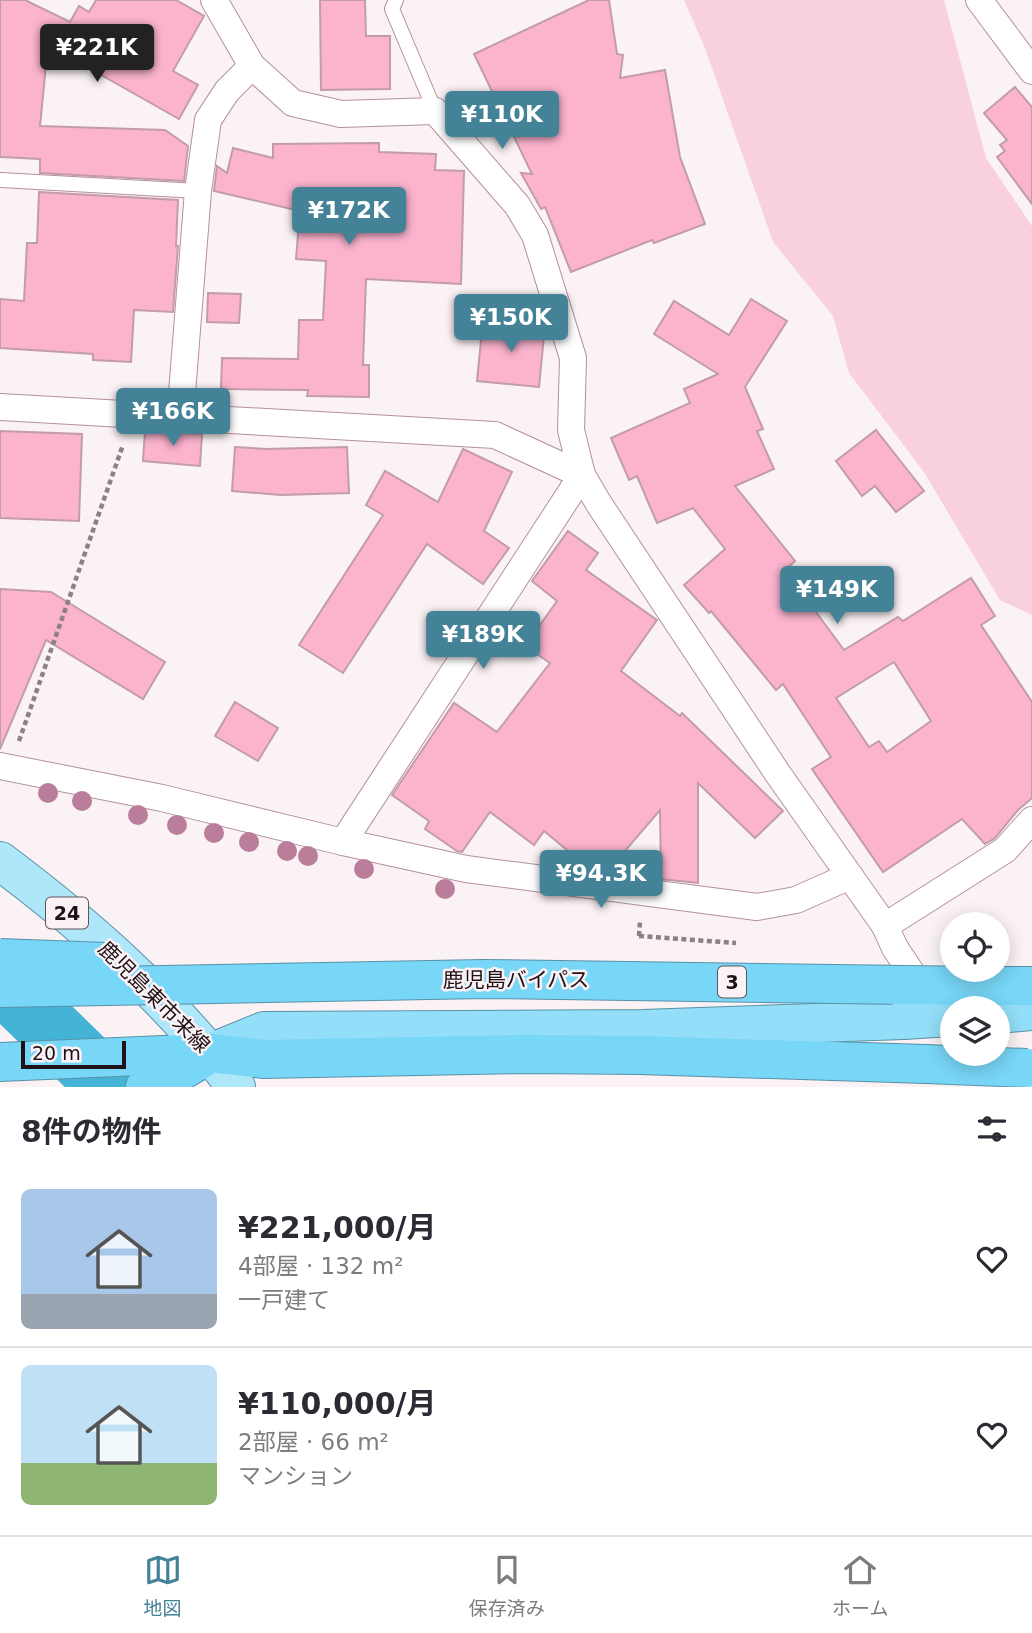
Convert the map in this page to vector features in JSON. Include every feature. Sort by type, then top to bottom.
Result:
[{"type":"highway","points":[[0,958],[484,979]]},
{"type":"highway","name":"鹿児島バイパス","points":[[0,988],[484,979],[940,998]]},
{"type":"highway","name":"鹿児島バイパス","points":[[1001,996],[1032,986]]},
{"type":"highway","points":[[1010,1005],[1032,1010]]},
{"type":"highway","points":[[2,1062],[143,1076],[264,1031],[668,1029],[940,1018]]},
{"type":"highway","points":[[210,1053],[263,1059],[627,1054],[1029,1069]]},
{"type":"main road","name":"鹿児島東市来線","points":[[0,861],[59,906],[131,969],[210,1053],[236,1087]]},
{"type":"street","points":[[214,0],[252,66],[293,103],[341,114],[435,111],[517,205],[535,235],[573,358],[571,430],[582,475],[770,762],[885,926],[895,948],[940,1014]]},
{"type":"street","points":[[979,0],[1032,71]]},
{"type":"street","points":[[180,418],[198,191],[208,120],[227,91],[252,66]]},
{"type":"street","points":[[0,407],[495,435],[582,475]]},
{"type":"street","points":[[343,842],[582,475]]},
{"type":"street","points":[[5,766],[466,869],[757,907],[796,900],[850,876]]},
{"type":"street","points":[[885,926],[1005,850],[1032,820]]},
{"type":"street","points":[[975,1066],[990,1087]]},
{"type":"lane","points":[[396,0],[392,9],[435,111]]},
{"type":"lane","points":[[2,180],[198,191]]},
{"type":"path","points":[[5,766],[134,415]]},
{"type":"path","points":[[639,936],[640,918]]},
{"type":"shaded area","points":[[684,0],[944,0],[986,158],[1032,226],[1032,615],[1000,600],[924,472],[849,373],[833,316],[773,242],[705,48]]},
{"type":"building","points":[[0,0],[25,0],[70,22],[79,6],[89,12],[96,0],[176,0],[204,16],[173,71],[198,85],[179,119],[48,45],[40,126],[165,130],[188,146],[184,181],[40,173],[40,159],[0,157]]},
{"type":"building","points":[[320,0],[365,0],[366,36],[390,36],[390,89],[321,90]]},
{"type":"building","points":[[589,0],[609,0],[617,54],[623,55],[620,78],[665,70],[680,157],[705,224],[654,243],[652,240],[571,272],[545,207],[541,209],[521,173],[532,174],[474,54]]},
{"type":"building","points":[[1015,87],[1032,107],[1032,204],[997,157],[1005,151],[1000,145],[1007,140],[984,113]]},
{"type":"building","points":[[379,143],[379,152],[436,154],[435,170],[464,171],[461,284],[366,279],[363,365],[369,365],[369,397],[307,396],[308,390],[221,389],[222,358],[298,359],[299,320],[323,320],[326,261],[296,259],[300,211],[214,191],[217,166],[227,173],[233,148],[273,158],[273,144]]},
{"type":"building","points":[[39,192],[178,200],[173,312],[134,310],[131,362],[93,360],[93,354],[0,348],[0,299],[24,301],[27,243],[37,243]]},
{"type":"building","points":[[208,293],[241,294],[239,323],[207,322]]},
{"type":"building","points":[[751,299],[787,321],[745,387],[763,429],[757,431],[774,469],[735,486],[795,561],[785,570],[844,650],[898,617],[903,621],[971,578],[995,616],[981,625],[1032,702],[1032,798],[1018,810],[995,838],[985,844],[962,819],[883,872],[812,769],[831,757],[783,684],[776,690],[711,611],[709,613],[684,585],[725,549],[693,508],[657,523],[637,476],[629,480],[611,438],[690,403],[684,389],[718,374],[654,334],[674,301],[729,335]],"holes":[[[894,662],[931,721],[887,752],[879,741],[869,747],[836,698]]]},
{"type":"building","points":[[483,320],[545,326],[539,387],[477,381]]},
{"type":"building","points":[[876,430],[924,491],[896,512],[875,486],[862,496],[836,461]]},
{"type":"building","points":[[0,431],[82,434],[79,521],[0,518]]},
{"type":"building","points":[[145,431],[202,434],[200,466],[143,461]]},
{"type":"building","points":[[235,447],[347,447],[349,493],[281,495],[232,491]]},
{"type":"building","points":[[463,449],[512,472],[484,531],[509,548],[483,584],[427,544],[343,673],[299,645],[383,515],[366,505],[385,471],[438,502]]},
{"type":"building","points":[[568,531],[598,553],[586,570],[657,620],[621,671],[680,716],[682,713],[783,811],[755,838],[698,783],[698,883],[661,879],[660,810],[607,872],[590,869],[544,831],[534,845],[490,812],[462,852],[457,851],[425,829],[429,821],[392,795],[454,703],[497,732],[550,663],[525,646],[557,601],[532,581]]},
{"type":"building","points":[[0,589],[51,592],[165,662],[143,699],[46,640],[0,749]]},
{"type":"building","points":[[235,702],[278,728],[258,761],[215,736]]},
{"type":"waterway","points":[[0,980],[110,1087]]}]
